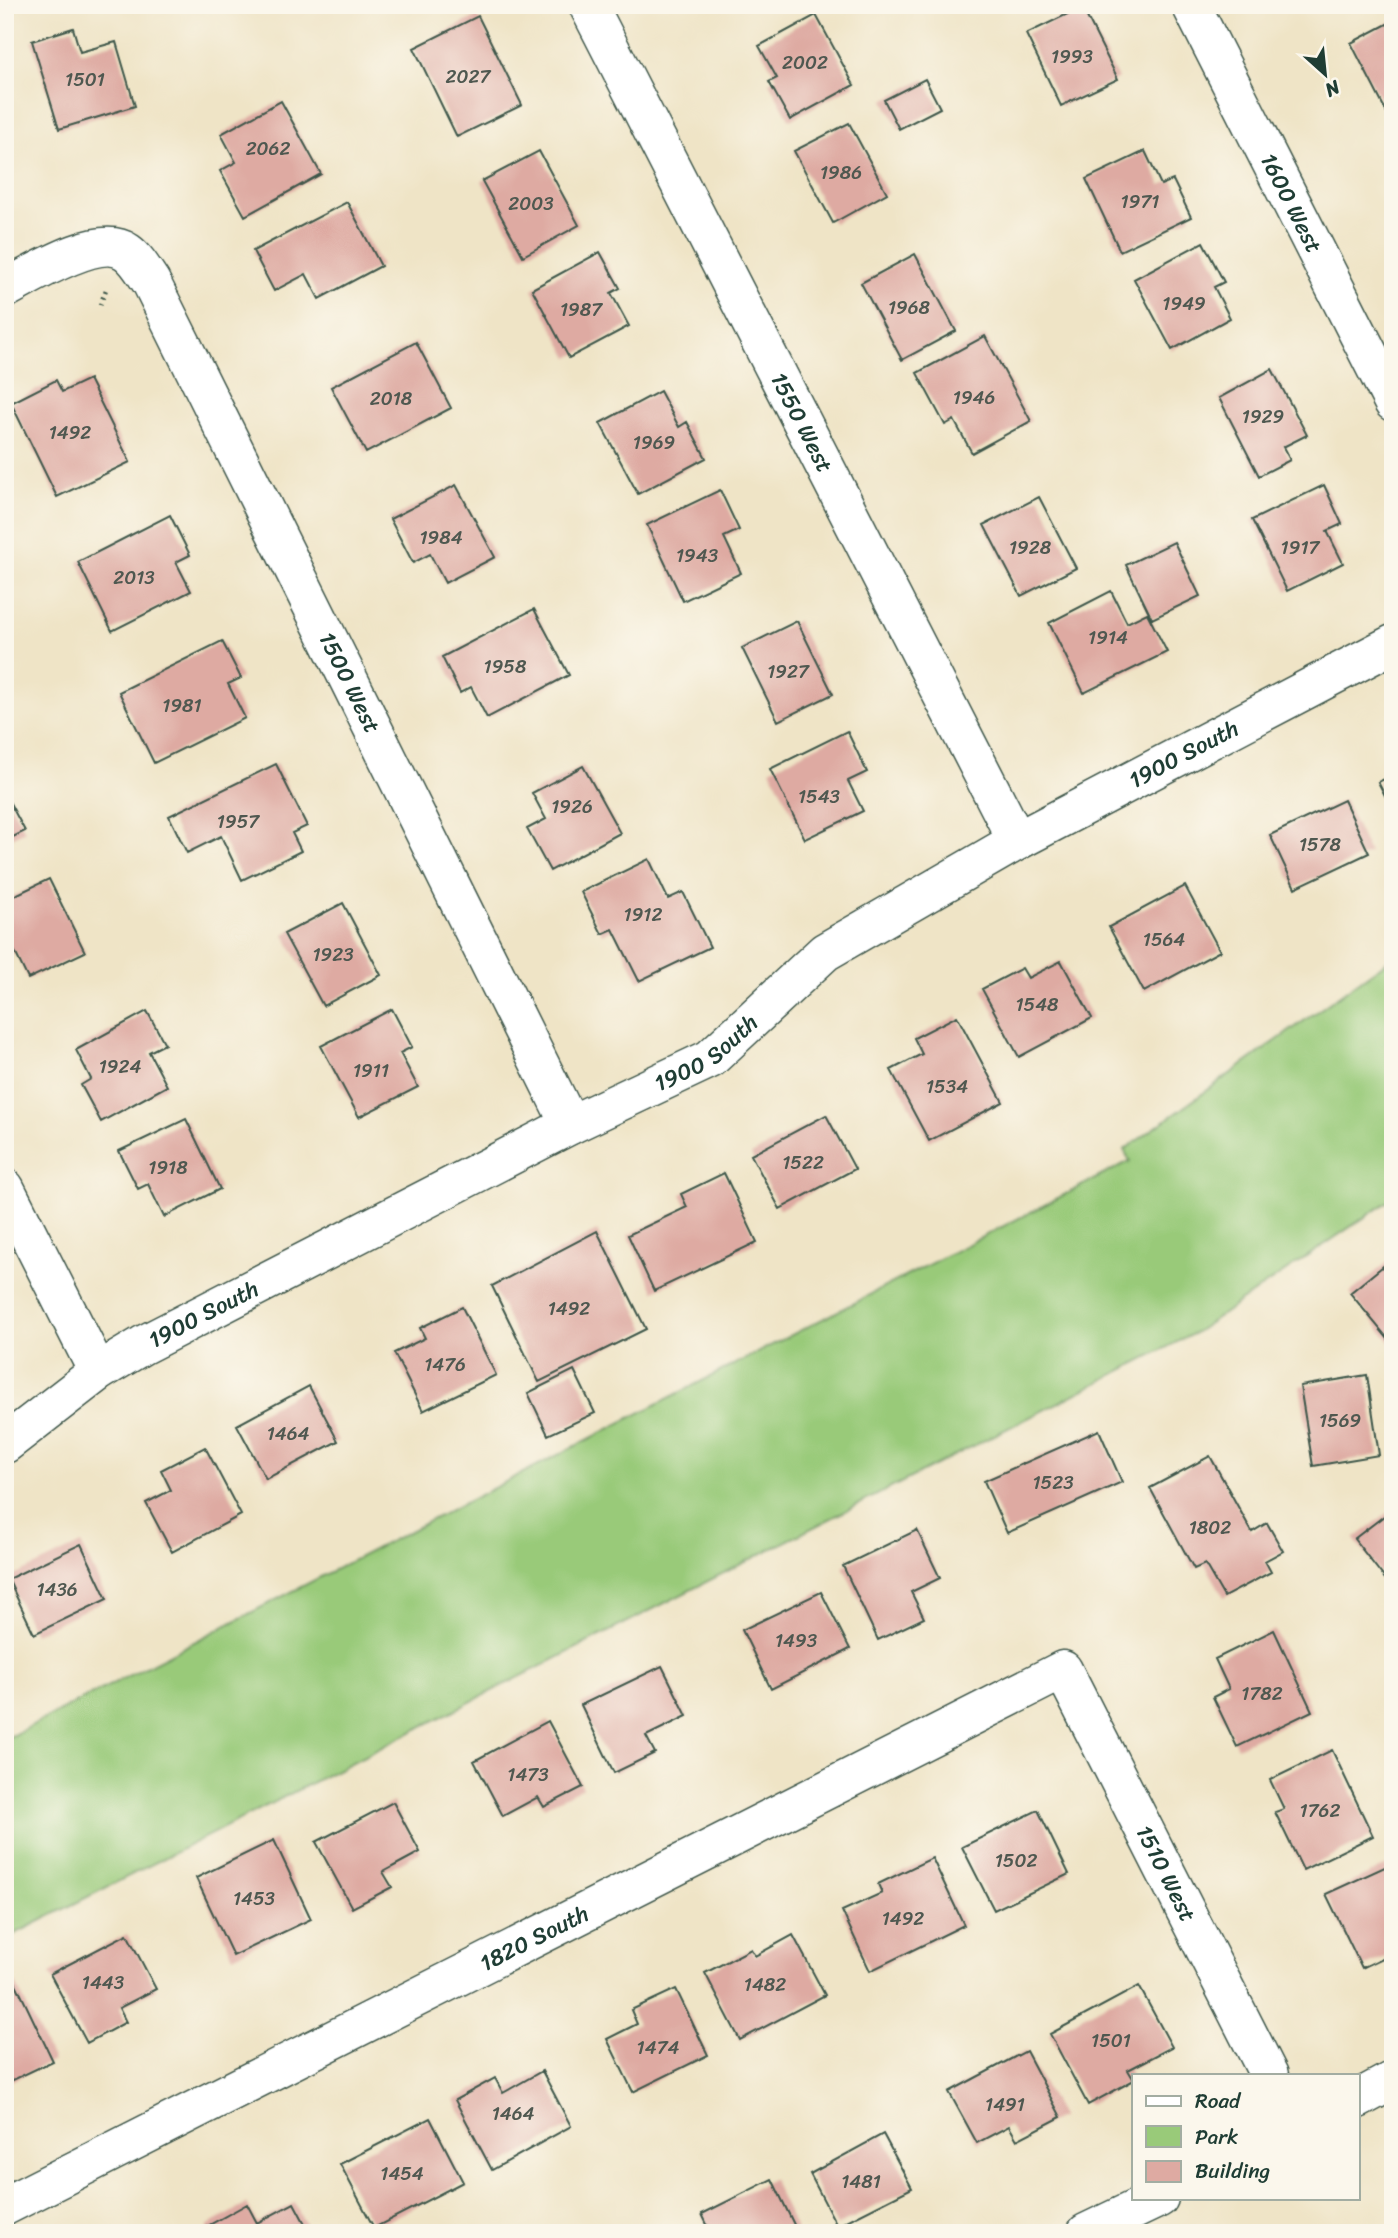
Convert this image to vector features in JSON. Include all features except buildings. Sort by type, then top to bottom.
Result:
[{"type":"street","name":"1550 West","points":[[588,5],[1017,841]]},
{"type":"street","name":"1600 West","points":[[1191,5],[1393,402]]},
{"type":"street","name":"1500 West","points":[[5,289],[97,247],[128,252],[144,272],[165,306],[570,1125]]},
{"type":"street","name":"1900 South","points":[[5,1444],[99,1373],[143,1345],[570,1125],[710,1059],[824,952],[1017,841],[1393,644]]},
{"type":"street","points":[[5,1188],[99,1373]]},
{"type":"street","name":"1510 West","points":[[1063,1670],[1268,2074]]},
{"type":"street","name":"1820 South","points":[[5,2206],[1063,1670]]},
{"type":"street","points":[[1360,2098],[1393,2080]]},
{"type":"street","points":[[1086,2233],[1155,2200]]},
{"type":"green space","points":[[1393,957],[1393,1198],[1193,1334],[5,1939],[5,1739],[1130,1161],[1124,1150]]}]
